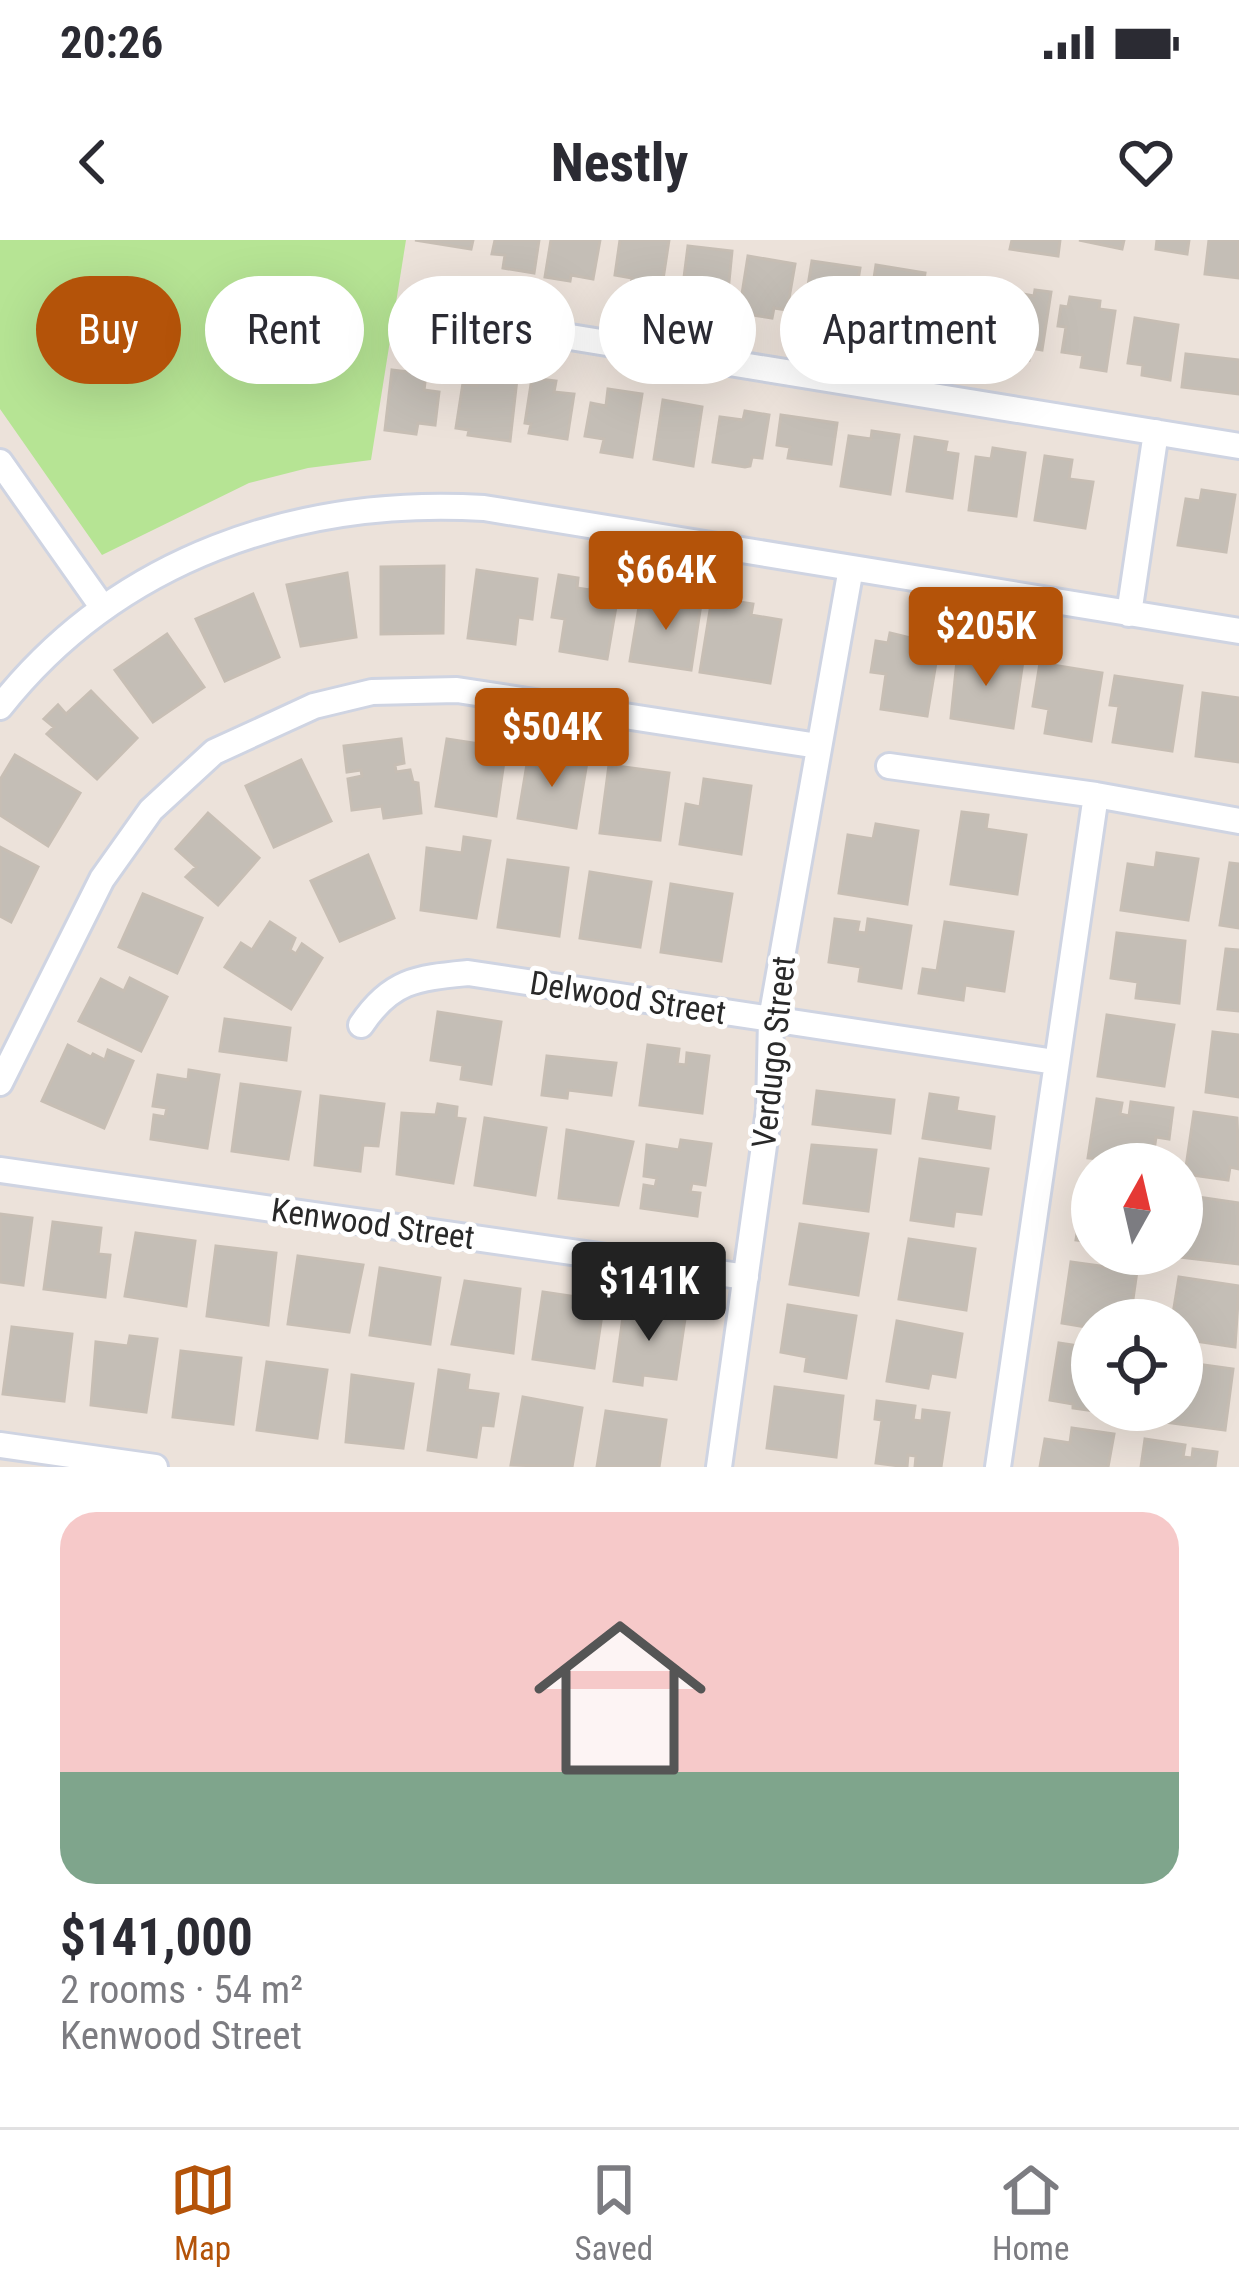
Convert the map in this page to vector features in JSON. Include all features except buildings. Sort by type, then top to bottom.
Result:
[{"type":"street","points":[[575,338],[1239,446]]},
{"type":"street","points":[[1130,614],[1156,432]]},
{"type":"street","points":[[1,464],[103,608]]},
{"type":"street","points":[[0,707],[25,675],[103,608],[159,572],[215,546],[324,515],[431,505],[484,508],[1239,631]]},
{"type":"street","name":"Verdugo Street","points":[[719,1467],[769,1110],[771,1019],[850,568]]},
{"type":"street","points":[[0,1083],[102,879],[151,810],[214,752],[314,706],[372,692],[457,691],[818,746]]},
{"type":"street","points":[[889,766],[1239,821]]},
{"type":"street","points":[[998,1467],[1096,795]]},
{"type":"street","name":"Delwood Street","points":[[361,1025],[379,999],[414,979],[468,973],[1055,1062]]},
{"type":"street","name":"Kenwood Street","points":[[0,1169],[746,1277]]},
{"type":"street","points":[[0,1445],[155,1467]]},
{"type":"green space","points":[[0,240],[406,240],[400,276],[388,276],[388,353],[371,460],[308,468],[249,483],[102,555],[0,409]]}]
